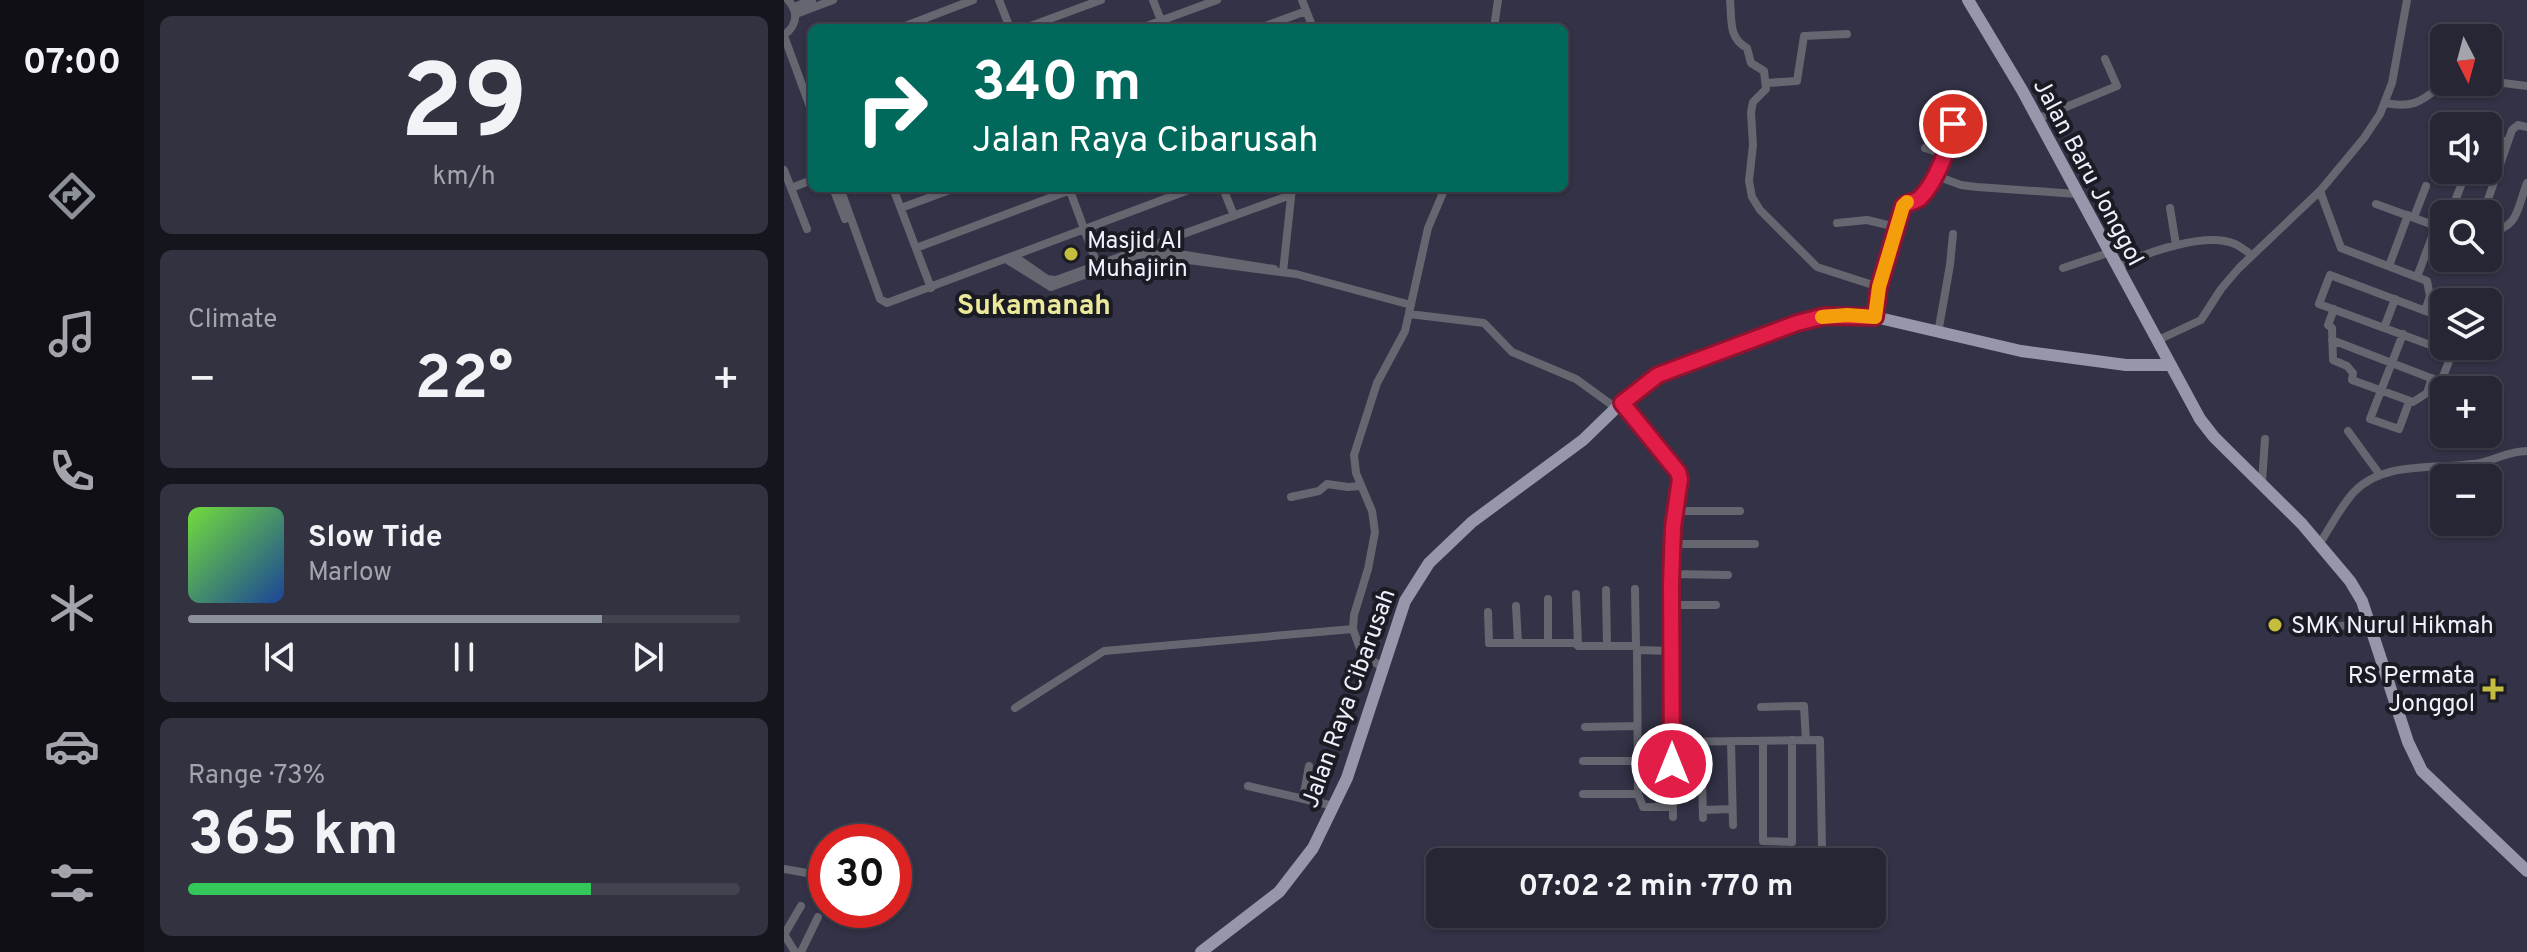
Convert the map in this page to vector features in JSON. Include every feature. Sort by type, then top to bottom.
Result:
[{"type":"main road","name":"Jalan Baru Jonggol","points":[[1968,0],[2037,119],[2187,399],[2206,428],[2320,543],[2355,588],[2369,619],[2408,742],[2422,771],[2527,871]]},
{"type":"main road","name":"Jalan Raya Cibarusah","points":[[1203,952],[1269,901],[1307,858],[1347,778],[1405,601],[1437,553],[1472,522],[1583,440],[1619,405],[1658,375],[1797,323],[1825,316],[1875,317],[2021,351],[2135,366],[2170,365]]},
{"type":"street","points":[[792,7],[812,0]]},
{"type":"street","points":[[792,7],[833,0]]},
{"type":"street","points":[[910,24],[973,0]]},
{"type":"street","points":[[999,0],[1008,24]]},
{"type":"street","points":[[1036,24],[1101,0]]},
{"type":"street","points":[[1153,0],[1162,24],[1217,0]]},
{"type":"street","points":[[1302,0],[1311,24]]},
{"type":"street","points":[[1495,24],[1498,0]]},
{"type":"street","points":[[1730,0],[1736,41],[1747,48],[1751,63],[1764,71],[1767,83],[1766,89],[1753,102],[1751,112],[1753,145],[1749,181],[1752,197],[1760,210],[1817,267],[1879,287]]},
{"type":"street","points":[[2156,341],[2201,320],[2221,289],[2320,191],[2369,131],[2385,103],[2395,72],[2407,0]]},
{"type":"street","points":[[792,7],[793,26],[784,36],[808,101]]},
{"type":"street","points":[[1271,24],[1306,11]]},
{"type":"street","points":[[1767,83],[1797,81],[1804,36],[1847,34]]},
{"type":"street","points":[[2037,119],[2117,86],[2105,59]]},
{"type":"street","points":[[2502,83],[2527,86]]},
{"type":"street","points":[[2385,103],[2414,104],[2430,95]]},
{"type":"street","points":[[1875,317],[1879,287],[1903,206],[1921,197],[1946,155],[1953,124]]},
{"type":"street","points":[[2488,200],[2512,130],[2518,125],[2527,127]]},
{"type":"street","points":[[2502,140],[2508,142]]},
{"type":"street","points":[[1925,148],[1946,155]]},
{"type":"street","points":[[784,170],[807,229]]},
{"type":"street","points":[[1934,175],[1961,185],[2077,194]]},
{"type":"street","points":[[791,188],[808,182]]},
{"type":"street","points":[[2389,266],[2426,186]]},
{"type":"street","points":[[2502,230],[2511,224],[2526,190]]},
{"type":"street","points":[[2320,191],[2341,248],[2427,281],[2430,296],[2425,311]]},
{"type":"street","points":[[835,192],[845,219]]},
{"type":"street","points":[[841,192],[883,302],[892,302],[931,288],[1183,192]]},
{"type":"street","points":[[895,192],[931,288]]},
{"type":"street","points":[[901,208],[944,192]]},
{"type":"street","points":[[916,248],[1064,192]]},
{"type":"street","points":[[1073,192],[1097,264]]},
{"type":"street","points":[[1225,192],[1234,216]]},
{"type":"street","points":[[1010,257],[1052,280],[1234,216],[1289,192]]},
{"type":"street","points":[[1283,272],[1291,192]]},
{"type":"street","points":[[1384,669],[1361,652],[1353,629],[1375,532],[1372,511],[1354,464],[1356,446],[1377,383],[1405,331],[1428,228],[1443,192]]},
{"type":"street","points":[[2376,204],[2430,224]]},
{"type":"street","points":[[2170,208],[2176,245]]},
{"type":"street","points":[[1837,223],[1867,220],[1896,227]]},
{"type":"street","points":[[1938,333],[1953,234]]},
{"type":"street","points":[[2116,268],[2144,253],[2176,245],[2222,241],[2252,255]]},
{"type":"street","points":[[1154,243],[1160,251],[1266,265],[1283,272]]},
{"type":"street","points":[[2417,277],[2430,252]]},
{"type":"street","points":[[2063,268],[2108,253]]},
{"type":"street","points":[[1010,257],[1051,287],[1142,254],[1310,277],[1410,310],[1484,323],[1512,352],[1576,379],[1619,405],[1678,472],[1680,486],[1670,605],[1673,817]]},
{"type":"street","points":[[2430,313],[2330,275],[2319,304],[2430,342]]},
{"type":"street","points":[[2384,328],[2395,299]]},
{"type":"street","points":[[2334,309],[2328,325],[2332,328],[2333,360],[2347,366],[2353,373],[2352,380],[2409,402]]},
{"type":"street","points":[[2403,334],[2370,419],[2399,429],[2409,402],[2427,393],[2430,384]]},
{"type":"street","points":[[2332,340],[2430,377]]},
{"type":"street","points":[[2348,431],[2380,475]]},
{"type":"street","points":[[2262,482],[2265,439]]},
{"type":"street","points":[[2320,543],[2354,492],[2380,475],[2392,471],[2477,464],[2509,453],[2527,451]]},
{"type":"street","points":[[1291,497],[1319,491],[1327,484],[1361,486]]},
{"type":"street","points":[[1676,511],[1740,511]]},
{"type":"street","points":[[1673,544],[1755,544]]},
{"type":"street","points":[[1671,574],[1728,575]]},
{"type":"street","points":[[1635,589],[1638,794],[1643,807],[1672,807]]},
{"type":"street","points":[[1606,590],[1607,646]]},
{"type":"street","points":[[1576,594],[1578,646]]},
{"type":"street","points":[[1548,599],[1548,643]]},
{"type":"street","points":[[1670,605],[1716,605]]},
{"type":"street","points":[[1516,606],[1518,643]]},
{"type":"street","points":[[1488,612],[1489,643],[1575,643],[1578,646],[1671,651]]},
{"type":"street","points":[[2312,628],[2342,626],[2369,619]]},
{"type":"street","points":[[1015,708],[1105,651],[1353,629]]},
{"type":"street","points":[[1761,707],[1804,706],[1806,740]]},
{"type":"street","points":[[1585,727],[1637,726]]},
{"type":"street","points":[[1763,741],[1763,841],[1792,842],[1792,740]]},
{"type":"street","points":[[1672,742],[1822,742],[1822,848]]},
{"type":"street","points":[[1701,742],[1703,814],[1732,809]]},
{"type":"street","points":[[1731,742],[1733,825]]},
{"type":"street","points":[[1583,761],[1638,761]]},
{"type":"street","points":[[1303,799],[1309,766]]},
{"type":"street","points":[[1248,786],[1334,806]]},
{"type":"street","points":[[1583,794],[1638,794]]},
{"type":"street","points":[[784,869],[807,873]]},
{"type":"street","points":[[801,906],[784,934],[798,952],[812,928]]},
{"type":"slow traffic","points":[[1822,317],[1875,317],[1879,287],[1903,206],[1907,202]]},
{"type":"place","name":"Masjid Al Muhajirin","points":[[1071,254]]},
{"type":"place","name":"SMK Nurul Hikmah","points":[[2275,625]]},
{"type":"place","name":"RS Permata Jonggol","points":[[2493,689]]},
{"type":"district","name":"Sukamanah","points":[[1034,304]]},
{"type":"route","points":[[1672,764],[1671,584],[1673,527],[1680,479],[1678,472],[1622,403],[1658,375],[1797,323],[1825,316],[1875,317],[1879,287],[1903,206],[1921,197],[1950,146],[1953,124]]}]
